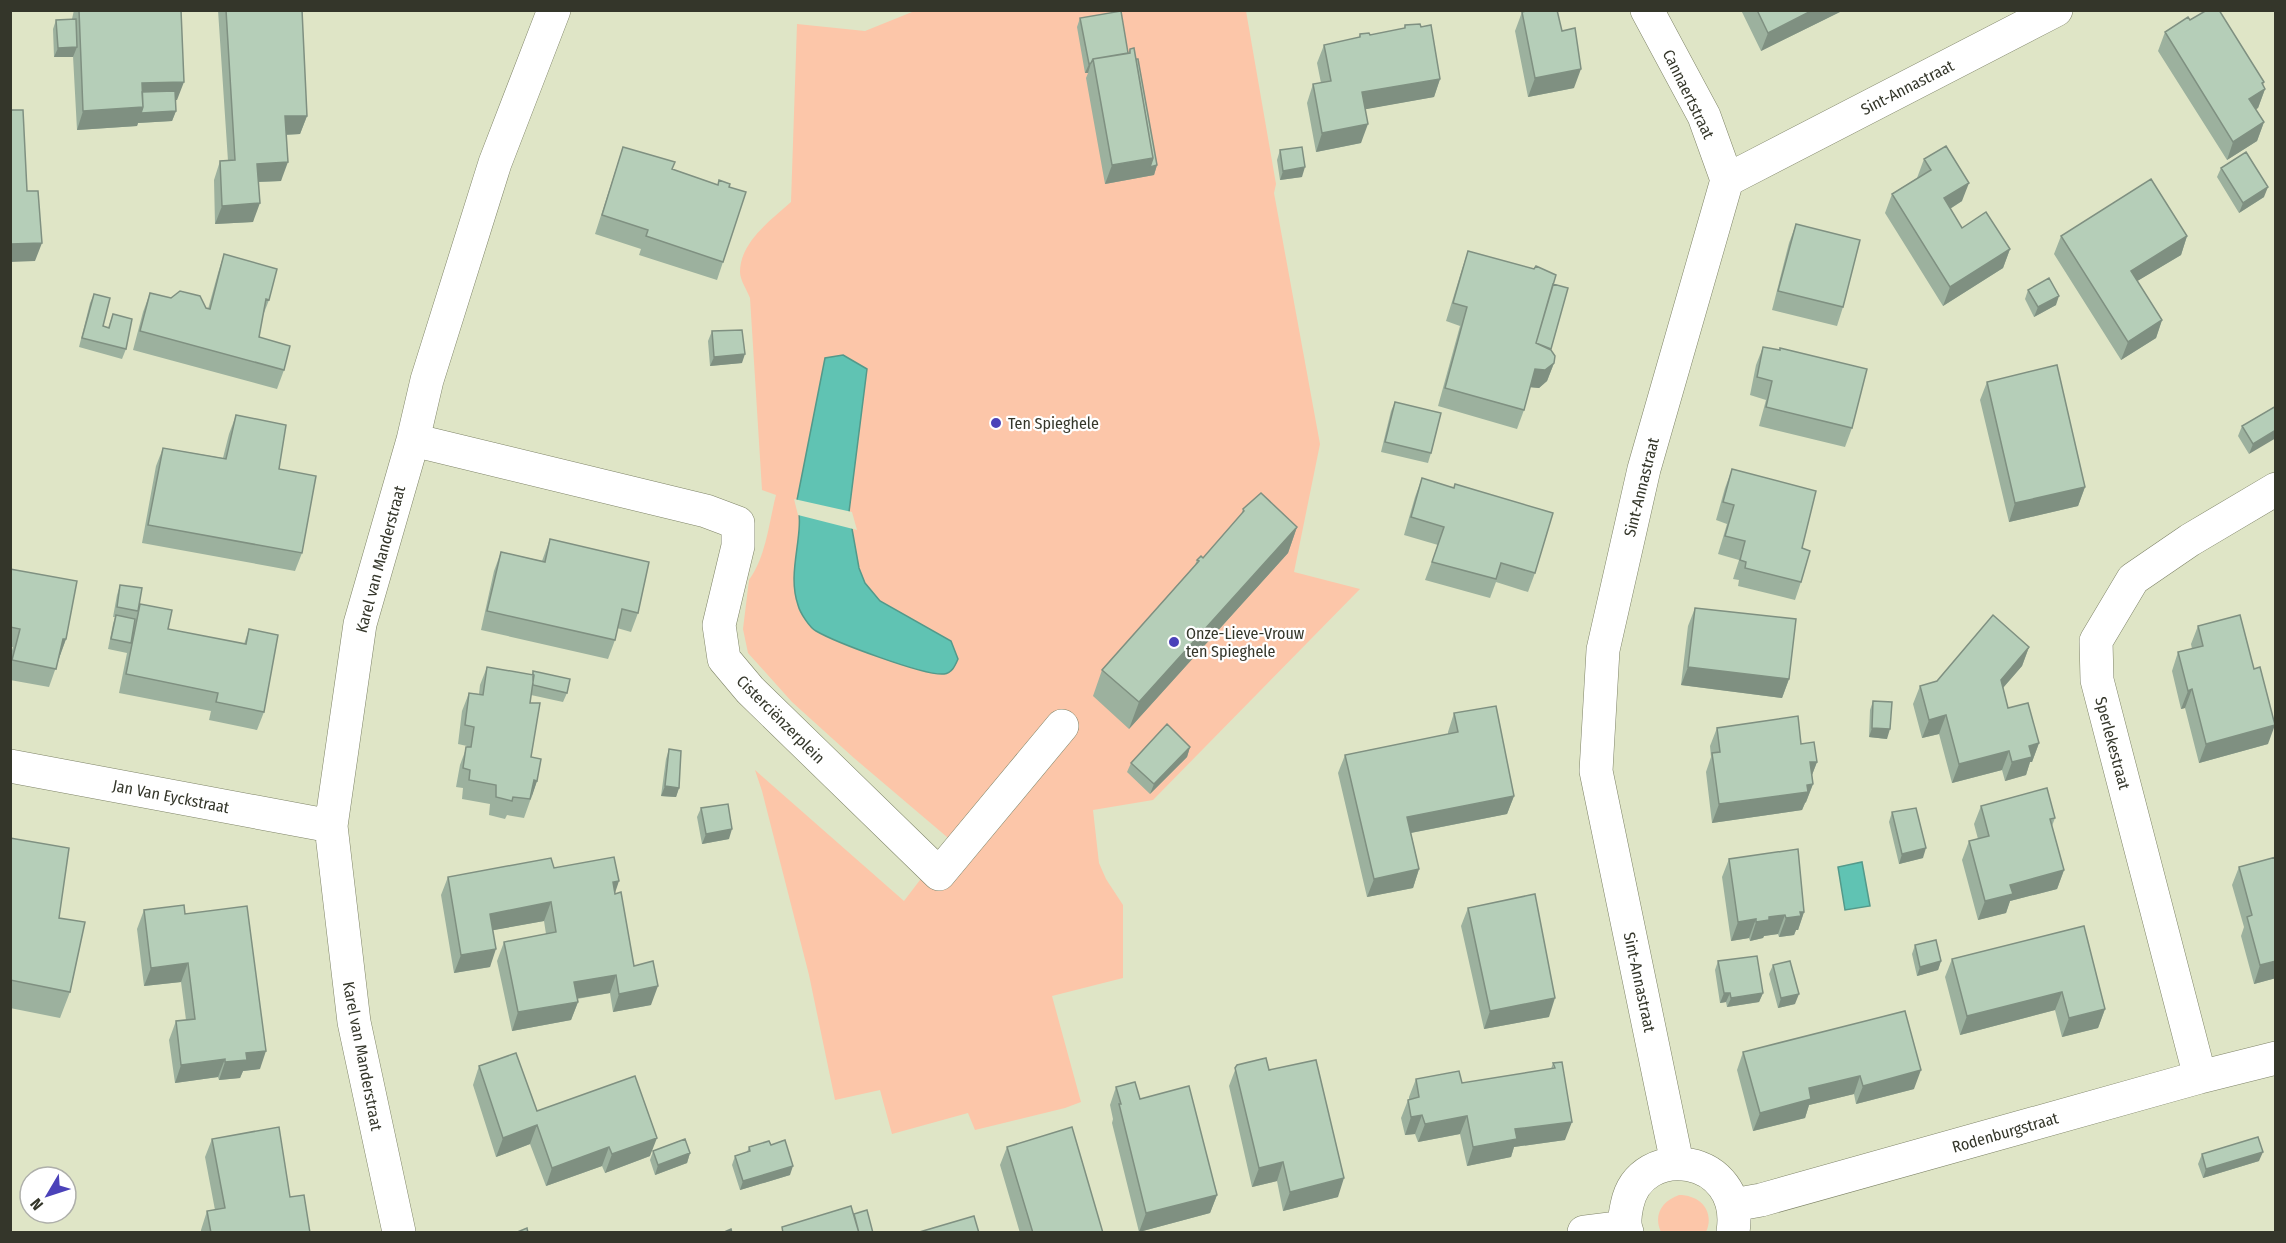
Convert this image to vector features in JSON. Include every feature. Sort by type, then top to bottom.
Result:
[{"type":"street","name":"Karel van Manderstraat","points":[[399,1233],[354,1022],[331,826],[360,624],[413,441],[428,380],[495,163],[554,10]]},
{"type":"street","name":"Cannaertstraat","points":[[1647,10],[1704,116],[1727,180]]},
{"type":"street","name":"Sint-Annastraat","points":[[1677,1163],[1596,771],[1603,650],[1644,469],[1727,180],[2056,10]]},
{"type":"street","name":"Cisterciënzerplein","points":[[413,441],[706,511],[738,523],[738,546],[719,625],[724,659],[750,690],[939,874],[1062,726]]},
{"type":"street","name":"Sperlekestraat","points":[[2200,1077],[2097,680],[2096,641],[2133,579],[2190,540],[2276,489]]},
{"type":"street","name":"Jan Van Eyckstraat","points":[[10,766],[331,826]]},
{"type":"street","name":"Rodenburgstraat","points":[[1733,1219],[1761,1200],[2200,1077],[2276,1058]]},
{"type":"street","points":[[1584,1233],[1625,1230],[1628,1198],[1636,1183],[1650,1171],[1663,1165],[1677,1163],[1708,1170],[1726,1187],[1733,1219]]},
{"type":"shaded area","name":"Ten Spieghele","points":[[917,10],[1246,11],[1276,184],[1274,193],[1320,444],[1294,572],[1360,589],[1153,800],[1093,810],[1099,863],[1106,879],[1123,905],[1123,978],[1052,996],[1081,1102],[975,1130],[968,1113],[892,1134],[880,1090],[835,1100],[809,975],[755,770],[904,901],[923,876],[967,854],[792,702],[748,653],[743,629],[749,580],[763,550],[776,495],[762,490],[750,298],[740,272],[741,261],[751,241],[791,202],[797,24],[865,31]]},
{"type":"shaded area","points":[[1679,1195],[1694,1198],[1704,1206],[1709,1218],[1706,1232],[1661,1232],[1658,1220],[1661,1209],[1668,1201]]},
{"type":"water","points":[[843,355],[867,369],[849,512],[859,568],[865,583],[880,601],[951,641],[958,659],[953,669],[944,674],[918,670],[826,636],[811,627],[798,605],[794,579],[799,526],[797,500],[825,358]]},
{"type":"water","points":[[1862,862],[1870,906],[1845,910],[1838,867]]},
{"type":"pier","points":[[794,499],[852,512],[857,530],[798,515]]},
{"type":"building","points":[[79,10],[181,10],[184,82],[142,83],[143,107],[83,111]]},
{"type":"building","points":[[226,10],[302,10],[307,116],[285,116],[288,162],[257,164],[260,203],[222,206],[220,161],[235,160]]},
{"type":"building","points":[[1557,10],[1562,31],[1575,28],[1581,69],[1535,78],[1522,12]]},
{"type":"building","points":[[1757,10],[1813,10],[1768,33]]},
{"type":"building","points":[[2207,10],[2219,10],[2264,82],[2262,83],[2265,89],[2249,99],[2264,122],[2233,142],[2165,32],[2188,17],[2190,20]]},
{"type":"building","points":[[1121,11],[1128,53],[1093,59],[1089,64],[1080,18]]},
{"type":"building","points":[[76,19],[77,47],[58,48],[56,20]]},
{"type":"building","points":[[1420,24],[1421,27],[1431,25],[1440,79],[1362,92],[1368,124],[1322,133],[1313,84],[1331,81],[1324,45],[1360,37],[1360,34],[1369,33],[1370,35],[1405,28],[1405,25]]},
{"type":"building","points":[[1134,48],[1153,158],[1112,165],[1093,59],[1130,53],[1130,49]]},
{"type":"building","points":[[1136,59],[1138,59],[1157,165],[1150,167],[1153,158]]},
{"type":"building","points":[[175,91],[176,111],[141,113],[142,92]]},
{"type":"building","points":[[10,110],[23,110],[27,191],[38,191],[42,243],[10,244]]},
{"type":"building","points":[[1946,146],[1969,183],[1944,198],[1962,228],[1986,212],[2010,249],[1950,287],[1892,194],[1931,170],[1924,159]]},
{"type":"building","points":[[623,147],[675,162],[672,169],[718,185],[719,180],[730,184],[729,187],[746,192],[723,262],[646,236],[648,230],[602,215]]},
{"type":"building","points":[[1302,147],[1305,167],[1283,171],[1280,150]]},
{"type":"building","points":[[2246,152],[2268,187],[2243,203],[2221,168]]},
{"type":"building","points":[[2151,179],[2187,236],[2131,271],[2162,320],[2128,342],[2061,236]]},
{"type":"building","points":[[1796,224],[1860,240],[1843,307],[1778,291]]},
{"type":"building","points":[[1468,251],[1534,269],[1536,266],[1556,275],[1536,343],[1551,350],[1555,356],[1554,363],[1545,370],[1535,369],[1524,410],[1445,388],[1467,307],[1453,303]]},
{"type":"building","points":[[224,254],[277,269],[269,300],[266,299],[259,337],[290,346],[284,370],[140,331],[150,293],[171,298],[180,291],[200,296],[206,308],[210,309]]},
{"type":"building","points":[[2049,278],[2059,296],[2038,307],[2028,290]]},
{"type":"building","points":[[1553,284],[1568,288],[1551,349],[1536,343]]},
{"type":"building","points":[[94,294],[110,298],[103,326],[109,328],[113,314],[132,319],[126,349],[82,338]]},
{"type":"building","points":[[742,330],[745,354],[714,357],[712,331]]},
{"type":"building","points":[[1763,347],[1780,350],[1780,348],[1867,369],[1852,428],[1766,407],[1772,381],[1757,377]]},
{"type":"building","points":[[2057,365],[2085,487],[2015,503],[1987,382]]},
{"type":"building","points":[[1395,402],[1441,413],[1431,453],[1385,442]]},
{"type":"building","points":[[2276,406],[2276,430],[2253,444],[2242,426]]},
{"type":"building","points":[[236,415],[286,425],[279,469],[316,476],[302,553],[148,525],[163,448],[226,459]]},
{"type":"building","points":[[1732,469],[1816,491],[1802,548],[1810,551],[1801,582],[1745,568],[1746,562],[1740,560],[1745,541],[1725,536],[1734,505],[1723,502]]},
{"type":"building","points":[[1422,478],[1454,488],[1455,484],[1553,513],[1535,573],[1501,563],[1496,579],[1432,562],[1444,527],[1411,517]]},
{"type":"building","name":"Onze-Lieve-Vrouw ten Spieghele","points":[[1261,493],[1297,527],[1139,702],[1102,670],[1199,561],[1197,560],[1201,556],[1203,558],[1244,511],[1243,509]]},
{"type":"building","points":[[550,539],[649,562],[638,613],[622,609],[615,640],[487,611],[501,552],[545,562]]},
{"type":"building","points":[[10,569],[77,581],[66,639],[63,639],[56,669],[12,660],[20,629],[10,627]]},
{"type":"building","points":[[120,585],[142,588],[138,611],[117,607]]},
{"type":"building","points":[[140,604],[172,610],[168,629],[246,644],[249,629],[278,635],[264,712],[216,702],[218,693],[126,674]]},
{"type":"building","points":[[1695,608],[1796,619],[1789,679],[1688,667]]},
{"type":"building","points":[[116,615],[135,619],[131,643],[111,639]]},
{"type":"building","points":[[1993,615],[2029,647],[2001,680],[2008,708],[2028,703],[2039,743],[2029,746],[2032,757],[2012,762],[2009,751],[1959,764],[1946,715],[1929,720],[1920,686],[1937,681]]},
{"type":"building","points":[[2240,615],[2254,669],[2260,667],[2275,725],[2206,744],[2192,689],[2188,691],[2178,652],[2203,646],[2198,626]]},
{"type":"building","points":[[487,667],[534,675],[530,703],[540,703],[531,757],[541,759],[537,781],[534,780],[530,799],[513,797],[512,801],[496,797],[496,785],[469,780],[470,770],[463,768],[466,747],[471,747],[474,727],[465,725],[469,693],[483,695]]},
{"type":"building","points":[[533,671],[570,679],[567,693],[533,685]]},
{"type":"building","points":[[1873,701],[1892,702],[1890,729],[1872,728]]},
{"type":"building","points":[[1496,706],[1514,796],[1407,817],[1419,869],[1374,879],[1345,755],[1458,732],[1454,713]]},
{"type":"building","points":[[1798,716],[1801,744],[1814,742],[1817,762],[1810,762],[1813,784],[1807,785],[1808,792],[1719,804],[1712,753],[1720,752],[1717,728]]},
{"type":"building","points":[[1167,724],[1190,747],[1154,784],[1131,763]]},
{"type":"building","points":[[669,749],[681,751],[679,788],[665,786]]},
{"type":"building","points":[[2047,788],[2055,818],[2050,819],[2064,870],[2010,885],[2013,894],[1985,901],[1969,841],[1989,836],[1981,806]]},
{"type":"building","points":[[728,804],[732,829],[706,834],[701,808]]},
{"type":"building","points":[[1916,808],[1926,848],[1902,854],[1892,812]]},
{"type":"building","points":[[10,838],[69,848],[59,918],[85,922],[70,992],[10,980]]},
{"type":"building","points":[[1798,849],[1804,912],[1800,912],[1801,916],[1786,918],[1785,915],[1769,917],[1769,920],[1756,922],[1756,919],[1738,922],[1729,859]]},
{"type":"building","points":[[614,857],[619,881],[613,882],[615,894],[621,892],[634,966],[653,961],[658,986],[619,994],[616,975],[574,982],[578,1002],[518,1012],[504,942],[556,932],[551,902],[490,914],[496,949],[461,955],[448,877],[551,858],[554,868]]},
{"type":"building","points":[[2276,857],[2276,961],[2260,965],[2247,917],[2252,915],[2239,867]]},
{"type":"building","points":[[1535,894],[1555,998],[1490,1011],[1468,908]]},
{"type":"building","points":[[184,905],[185,914],[247,906],[266,1051],[246,1053],[247,1060],[225,1062],[225,1059],[181,1065],[176,1021],[195,1019],[188,963],[151,968],[144,910]]},
{"type":"building","points":[[2084,926],[2105,1009],[2069,1018],[2062,992],[1967,1016],[1952,959]]},
{"type":"building","points":[[1936,940],[1941,961],[1920,967],[1915,945]]},
{"type":"building","points":[[1757,956],[1763,993],[1731,998],[1730,993],[1724,993],[1718,961]]},
{"type":"building","points":[[1790,961],[1799,994],[1781,998],[1773,965]]},
{"type":"building","points":[[1905,1011],[1921,1070],[1863,1086],[1860,1076],[1809,1088],[1811,1099],[1760,1113],[1743,1052]]},
{"type":"building","points":[[516,1053],[537,1111],[635,1076],[657,1138],[612,1154],[609,1147],[552,1168],[537,1125],[503,1138],[479,1066]]},
{"type":"building","points":[[1266,1058],[1269,1070],[1316,1060],[1344,1178],[1290,1192],[1283,1162],[1259,1168],[1235,1068],[1237,1065]]},
{"type":"building","points":[[1562,1062],[1572,1122],[1515,1129],[1517,1139],[1473,1147],[1467,1116],[1425,1124],[1422,1115],[1411,1117],[1408,1100],[1419,1097],[1416,1079],[1459,1071],[1462,1083],[1555,1068],[1553,1063]]},
{"type":"building","points":[[1135,1082],[1140,1099],[1189,1086],[1217,1195],[1146,1213],[1116,1087]]},
{"type":"building","points":[[279,1127],[290,1197],[304,1195],[310,1233],[211,1233],[207,1211],[225,1208],[212,1139]]},
{"type":"building","points":[[1072,1127],[1103,1233],[1033,1233],[1007,1147]]},
{"type":"building","points":[[2258,1137],[2263,1152],[2206,1169],[2202,1154]]},
{"type":"building","points":[[685,1139],[690,1153],[658,1165],[653,1151]]},
{"type":"building","points":[[785,1140],[793,1166],[743,1181],[735,1156],[750,1151],[749,1147],[769,1141],[771,1145]]},
{"type":"building","points":[[851,1206],[859,1233],[783,1233],[782,1227]]},
{"type":"building","points":[[867,1210],[873,1233],[859,1233],[854,1214]]},
{"type":"building","points":[[974,1216],[979,1233],[916,1233]]},
{"type":"building","points":[[527,1228],[528,1233],[515,1233]]},
{"type":"place","name":"Ten Spieghele","points":[[996,423]]},
{"type":"place","name":"Onze-Lieve-Vrouw ten Spieghele","points":[[1174,642]]}]
